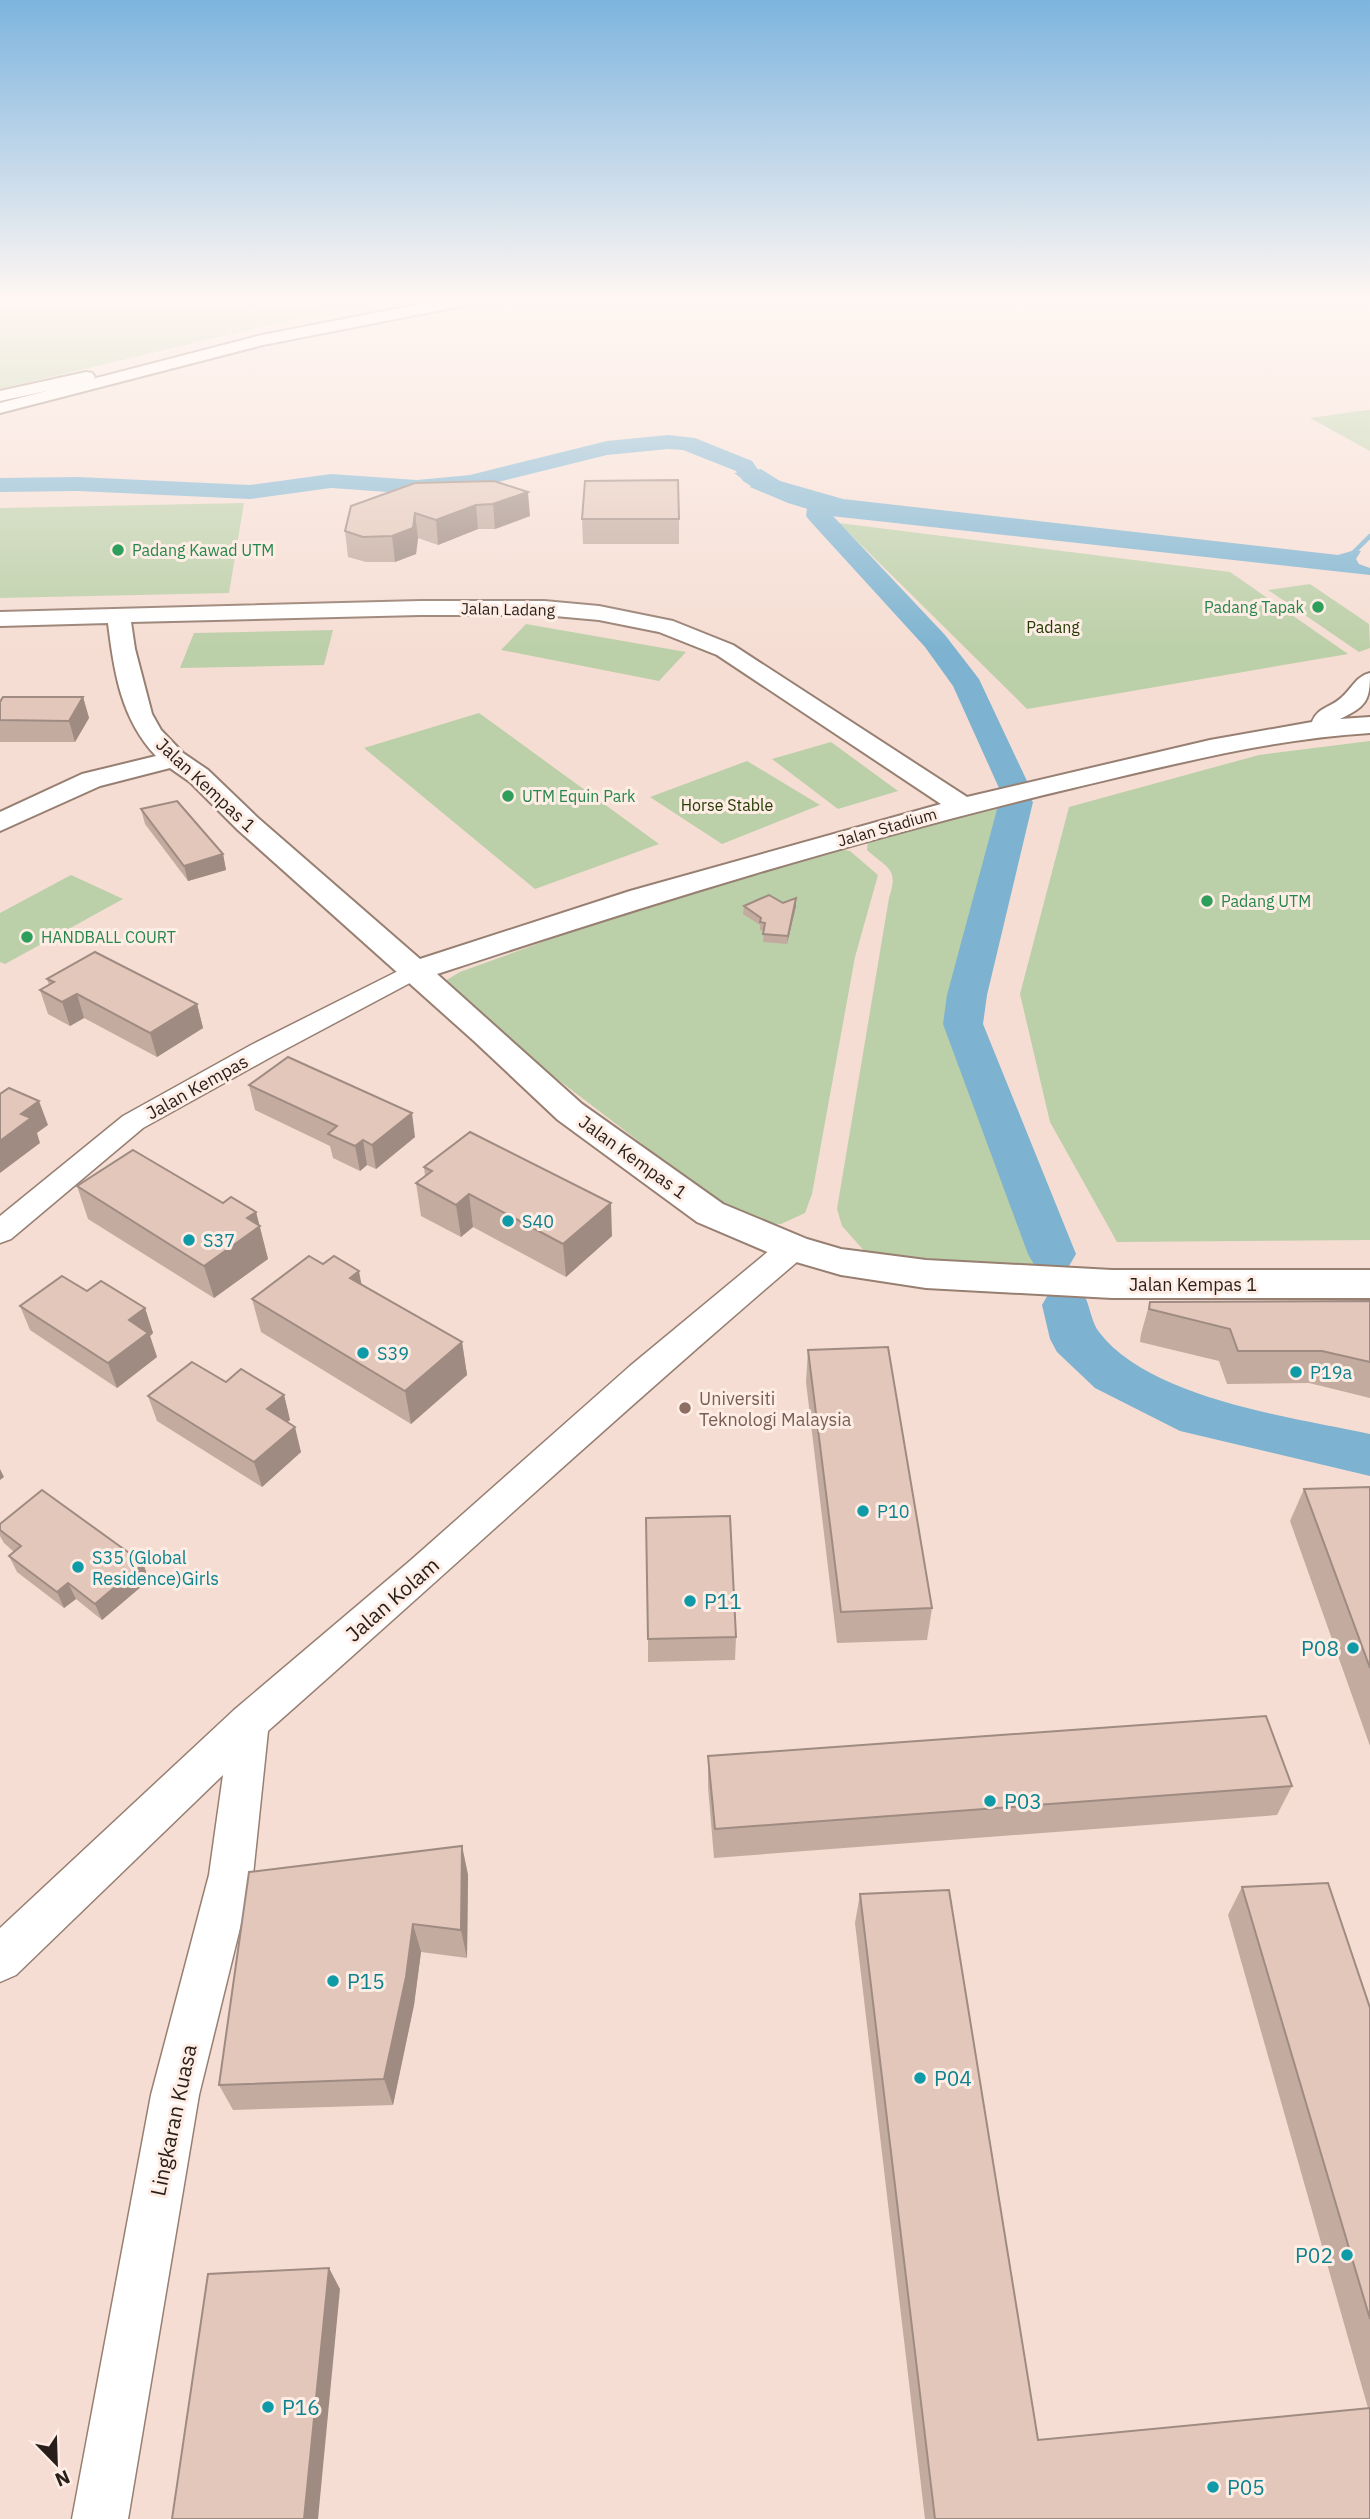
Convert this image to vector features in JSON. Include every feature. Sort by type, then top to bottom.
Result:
[{"type":"main road","name":"Jalan Ladang","points":[[0,620],[420,608],[544,608],[599,613],[665,626],[725,650],[963,806]]},
{"type":"main road","name":"Jalan Kempas 1","points":[[119,617],[123,649],[139,714],[150,734],[174,759],[199,776],[248,824],[486,1034],[570,1112],[710,1213],[793,1248],[841,1262],[926,1274],[1112,1284],[1370,1284]]},
{"type":"main road","points":[[1357,718],[1370,680]]},
{"type":"main road","name":"Jalan Stadium","points":[[414,971],[640,897],[963,806],[1210,748],[1322,729],[1357,718]]},
{"type":"main road","points":[[0,823],[91,780],[174,759]]},
{"type":"street","name":"Jalan Kempas","points":[[0,1232],[133,1122],[414,971]]},
{"type":"street","name":"Jalan Kolam","points":[[0,1959],[248,1723],[424,1571],[642,1374],[793,1248]]},
{"type":"street","name":"Lingkaran Kuasa","points":[[100,2519],[175,2095],[231,1875],[240,1814],[248,1723]]},
{"type":"shaded area","name":"Universiti Teknologi Malaysia","points":[[0,415],[1370,415],[1370,2519],[0,2519]]},
{"type":"green space","points":[[1370,415],[1370,451],[1310,418]]},
{"type":"green space","name":"Padang Kawad UTM","points":[[244,503],[229,593],[0,598],[0,508]]},
{"type":"green space","name":"Padang","points":[[839,523],[1230,572],[1348,654],[1027,709]]},
{"type":"green space","name":"Padang Tapak","points":[[1310,584],[1369,624],[1370,648],[1359,652],[1268,590]]},
{"type":"green space","points":[[526,624],[686,652],[659,681],[501,650]]},
{"type":"green space","points":[[333,630],[324,665],[180,668],[194,633]]},
{"type":"green space","name":"UTM Equin Park","points":[[479,713],[659,844],[535,889],[364,748]]},
{"type":"green space","name":"Padang UTM","points":[[1370,741],[1370,1240],[1117,1242],[1050,1122],[1020,994],[1069,807],[1259,755]]},
{"type":"green space","points":[[831,742],[898,791],[838,809],[772,759]]},
{"type":"green space","name":"Horse Stable","points":[[747,761],[820,805],[722,844],[650,797]]},
{"type":"green space","points":[[1009,799],[981,902],[953,1027],[1041,1254],[1032,1266],[867,1254],[842,1226],[837,1209],[893,881],[890,870],[867,850],[868,841]]},
{"type":"green space","points":[[832,848],[850,851],[878,875],[855,957],[812,1194],[805,1213],[781,1224],[759,1223],[704,1196],[641,1143],[514,1046],[445,981],[460,972],[667,897]]},
{"type":"green space","name":"HANDBALL COURT","points":[[71,875],[123,899],[5,964],[0,962],[0,913]]},
{"type":"water","points":[[761,469],[780,481],[843,499],[1338,555],[1361,551],[1356,559],[1359,564],[1370,568],[1370,575],[831,516],[788,503],[750,487],[751,485],[734,473]]},
{"type":"building","points":[[678,480],[679,519],[582,519],[585,481]]},
{"type":"building","points":[[494,481],[528,492],[493,504],[476,505],[436,520],[415,513],[413,528],[392,536],[363,537],[345,531],[351,506],[415,483]]},
{"type":"building","points":[[3,697],[83,697],[69,721],[0,720],[0,702]]},
{"type":"building","points":[[177,801],[223,854],[184,866],[141,809]]},
{"type":"building","points":[[769,895],[783,903],[796,898],[788,936],[763,934],[765,923],[760,922],[761,918],[744,906]]},
{"type":"building","points":[[95,952],[197,1004],[150,1033],[77,994],[62,1002],[40,990],[54,982],[47,979]]},
{"type":"building","points":[[288,1057],[412,1113],[372,1145],[363,1140],[355,1146],[328,1134],[337,1126],[249,1085]]},
{"type":"building","points":[[9,1088],[39,1101],[21,1114],[31,1118],[0,1141],[0,1094]]},
{"type":"building","points":[[470,1132],[611,1203],[563,1244],[469,1194],[456,1205],[416,1183],[432,1171],[424,1167]]},
{"type":"building","points":[[133,1150],[223,1203],[231,1197],[256,1212],[247,1218],[260,1226],[204,1266],[77,1186]]},
{"type":"building","points":[[309,1256],[323,1264],[334,1256],[359,1271],[350,1278],[462,1342],[405,1391],[252,1299]]},
{"type":"building","points":[[62,1276],[87,1291],[101,1281],[145,1308],[129,1320],[148,1333],[108,1363],[20,1306]]},
{"type":"building","points":[[1370,1301],[1370,1362],[1322,1351],[1238,1351],[1230,1329],[1149,1309],[1150,1302]]},
{"type":"building","name":"P10","points":[[888,1347],[932,1608],[841,1612],[808,1350]]},
{"type":"building","points":[[192,1362],[226,1382],[241,1369],[284,1395],[267,1409],[295,1427],[254,1462],[148,1396]]},
{"type":"building","points":[[1370,1487],[1370,1668],[1304,1489]]},
{"type":"building","name":"S35 (Global Residence)Girls","points":[[42,1490],[143,1563],[95,1604],[68,1583],[57,1592],[9,1556],[21,1546],[0,1530],[0,1524]]},
{"type":"building","name":"P11","points":[[730,1516],[736,1637],[648,1639],[646,1518]]},
{"type":"building","points":[[1266,1716],[1292,1786],[715,1829],[708,1756]]},
{"type":"building","name":"P15","points":[[462,1846],[461,1930],[413,1924],[406,1977],[384,2079],[219,2085],[249,1872]]},
{"type":"building","name":"P02","points":[[1328,1883],[1370,2008],[1370,2319],[1242,1887]]},
{"type":"building","points":[[949,1890],[1038,2440],[1370,2408],[1370,2519],[935,2519],[860,1894]]},
{"type":"building","name":"P16","points":[[329,2268],[304,2519],[172,2519],[208,2274]]},
{"type":"waterway","points":[[0,485],[78,484],[250,492],[331,481],[417,487],[470,482],[607,448],[668,442],[687,443],[744,466],[751,476],[763,483],[819,504],[819,516],[935,641],[968,685],[1011,781]]},
{"type":"waterway","points":[[1350,556],[1370,536]]},
{"type":"waterway","points":[[1016,802],[967,995],[963,1024],[1052,1254]]},
{"type":"waterway","points":[[1066,1305],[1075,1339],[1113,1375],[1198,1417],[1370,1455]]},
{"type":"place","name":"Padang Kawad UTM","points":[[118,550]]},
{"type":"place","name":"Padang Tapak","points":[[1318,607]]},
{"type":"place","name":"UTM Equin Park","points":[[508,796]]},
{"type":"place","name":"Padang UTM","points":[[1207,901]]},
{"type":"place","name":"HANDBALL COURT","points":[[27,937]]},
{"type":"place","name":"S40","points":[[508,1221]]},
{"type":"place","name":"S37","points":[[189,1240]]},
{"type":"place","name":"S39","points":[[363,1353]]},
{"type":"place","name":"P19a","points":[[1296,1372]]},
{"type":"place","name":"Universiti Teknologi Malaysia","points":[[685,1408]]},
{"type":"place","name":"P10","points":[[863,1511]]},
{"type":"place","name":"S35 (Global Residence)Girls","points":[[78,1567]]},
{"type":"place","name":"P11","points":[[690,1601]]},
{"type":"place","name":"P08","points":[[1353,1648]]},
{"type":"place","name":"P03","points":[[990,1801]]},
{"type":"place","name":"P15","points":[[333,1981]]},
{"type":"place","name":"P04","points":[[920,2078]]},
{"type":"place","name":"P02","points":[[1347,2255]]},
{"type":"place","name":"P16","points":[[268,2407]]},
{"type":"place","name":"P05","points":[[1213,2487]]}]
